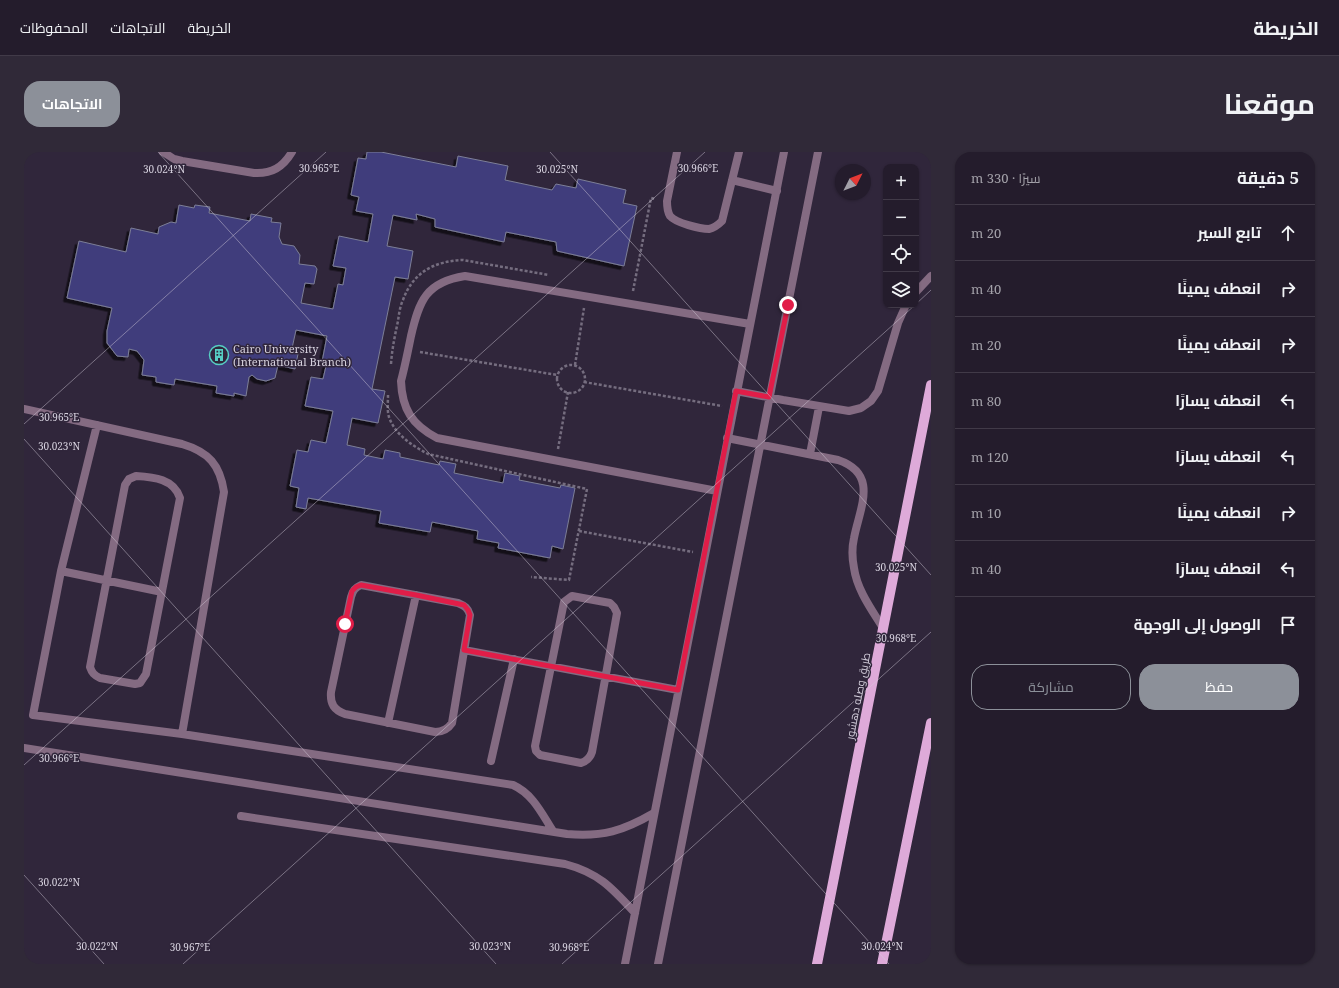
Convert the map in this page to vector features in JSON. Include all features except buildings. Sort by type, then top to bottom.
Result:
[{"type":"main road","name":"طريق وصله دهشور","points":[[819,963],[931,385]]},
{"type":"main road","points":[[882,964],[931,724]]},
{"type":"lane","points":[[163,152],[174,159],[182,161],[265,174],[284,164],[292,152]]},
{"type":"lane","points":[[677,152],[667,201],[667,208],[670,216],[676,221],[709,229],[722,221],[739,152]]},
{"type":"lane","points":[[624,964],[784,152]]},
{"type":"lane","points":[[658,964],[818,152]]},
{"type":"lane","points":[[732,180],[777,191]]},
{"type":"lane","points":[[717,491],[437,438],[426,433],[410,416],[404,405],[401,381],[419,305],[432,289],[438,284],[451,278],[465,276],[750,324]]},
{"type":"lane","points":[[919,289],[931,276]]},
{"type":"lane","points":[[736,391],[849,411],[861,408],[871,401],[878,391],[898,323],[905,308]]},
{"type":"lane","points":[[810,454],[819,406]]},
{"type":"lane","points":[[24,409],[195,448],[207,455],[216,466],[222,478],[224,492],[222,506],[182,734]]},
{"type":"lane","points":[[97,425],[62,571],[33,715],[182,734],[513,785],[527,793],[553,831]]},
{"type":"lane","points":[[727,438],[810,454],[846,463],[856,471],[863,482],[865,491],[854,538],[852,553],[854,568],[858,583],[883,628]]},
{"type":"lane","points":[[136,476],[165,481],[172,484],[177,490],[180,498],[162,592],[144,679],[140,683],[135,684],[95,676],[91,672],[90,667],[125,484],[136,476]]},
{"type":"lane","points":[[62,571],[162,592]]},
{"type":"lane","points":[[361,585],[464,605],[470,615],[464,650],[452,722],[449,727],[440,732],[388,723],[338,711],[333,706],[330,699],[352,591],[361,585]]},
{"type":"lane","points":[[388,723],[416,595]]},
{"type":"lane","points":[[572,596],[610,603],[617,613],[606,676],[590,757],[581,763],[575,763],[540,755],[536,751],[535,746],[551,666],[564,602],[572,596]]},
{"type":"lane","points":[[464,650],[678,690]]},
{"type":"lane","points":[[491,761],[514,659]]},
{"type":"lane","points":[[24,748],[580,835],[608,833],[635,824],[654,813]]},
{"type":"lane","points":[[241,816],[565,864],[588,872],[600,879],[611,888],[634,913]]},
{"type":"path","points":[[626,290],[633,291],[651,198],[667,201]]},
{"type":"path","points":[[390,368],[392,347],[402,301],[415,278],[425,270],[450,260],[463,260],[556,277]]},
{"type":"path","points":[[575,365],[586,296]]},
{"type":"path","points":[[392,347],[557,375]]},
{"type":"path","points":[[575,365],[583,372],[585,377],[582,387],[573,392],[562,390],[557,381],[557,375],[564,366],[575,365]]},
{"type":"path","points":[[584,382],[733,408]]},
{"type":"path","points":[[389,390],[388,417],[395,429],[404,439],[428,454],[587,489],[569,580],[531,577]]},
{"type":"path","points":[[555,460],[568,392]]},
{"type":"path","points":[[579,531],[705,554]]},
{"type":"place","name":"Cairo University (International Branch)","points":[[219,355]]},
{"type":"route","points":[[345,624],[352,591],[361,585],[444,600],[464,605],[468,610],[470,615],[464,650],[678,690],[736,391],[769,397],[788,305]]}]
